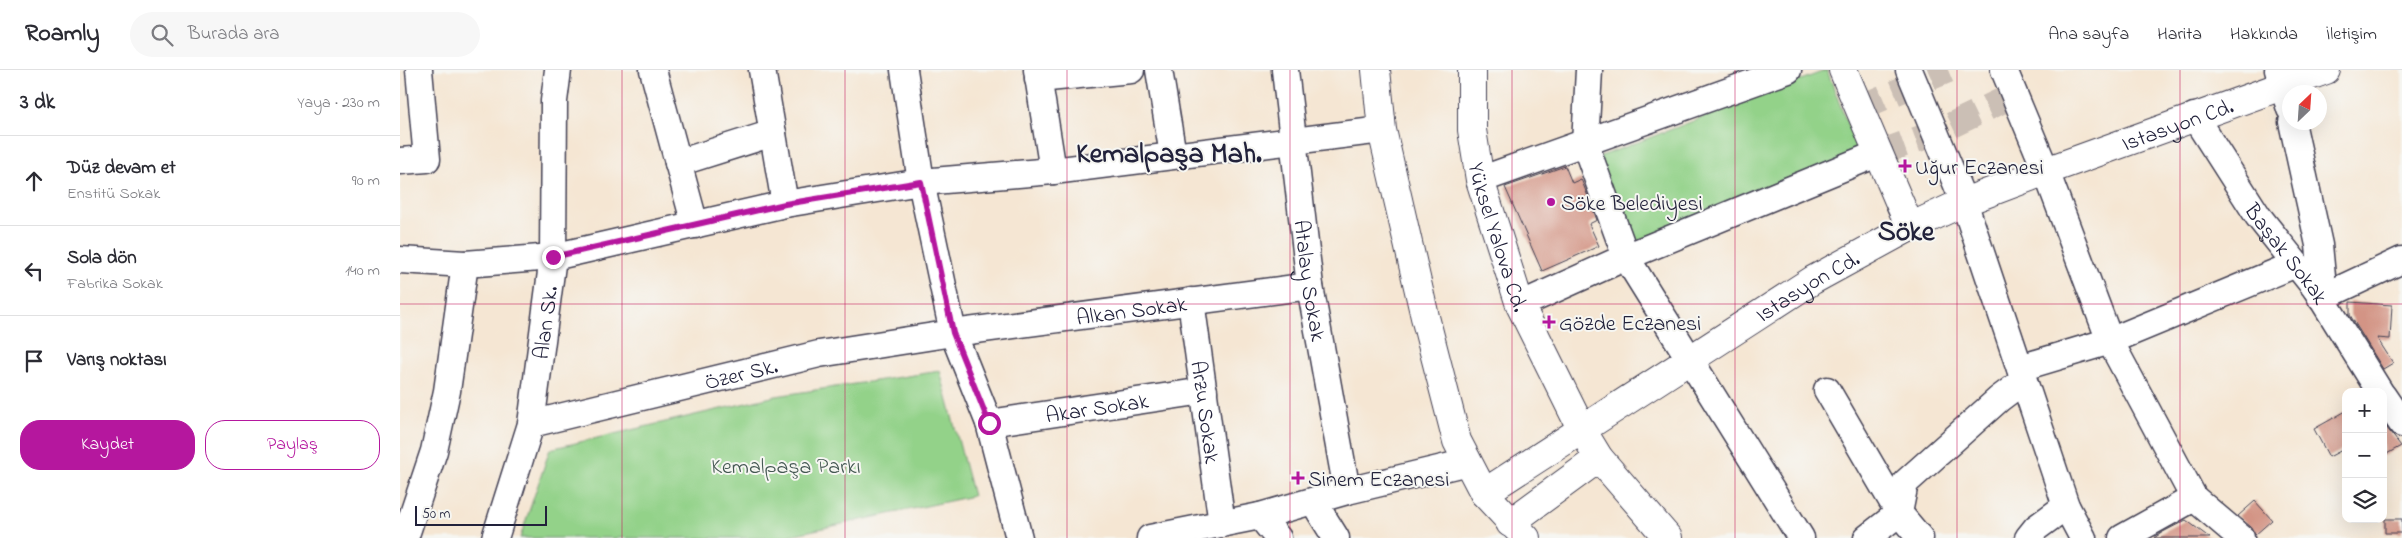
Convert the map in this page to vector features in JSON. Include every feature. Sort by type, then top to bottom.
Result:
[{"type":"main road","points":[[1376,70],[1382,130],[1425,317],[1457,441],[1484,493],[1513,533],[1599,458]]},
{"type":"main road","name":"Yüksel Yalova Cd.","points":[[1472,70],[1472,130],[1480,180],[1520,305],[1582,430],[1599,458],[1668,538]]},
{"type":"main road","points":[[1843,70],[1910,227]]},
{"type":"main road","name":"Istasyon Cd.","points":[[2291,85],[2326,70]]},
{"type":"main road","name":"Istasyon Cd.","points":[[1484,493],[1689,358],[1813,280],[1910,227],[1964,202],[2046,171],[2194,116],[2282,89]]},
{"type":"street","points":[[400,161],[427,158],[419,70]]},
{"type":"street","name":"Alan Sk.","points":[[495,538],[531,424],[553,257],[554,101],[558,70]]},
{"type":"street","points":[[654,70],[695,225]]},
{"type":"street","points":[[762,70],[785,204]]},
{"type":"street","points":[[904,70],[921,182],[953,333],[989,423],[1019,538]]},
{"type":"street","points":[[1052,171],[1037,74],[1130,70]]},
{"type":"street","points":[[1159,70],[1173,156]]},
{"type":"street","name":"Atalay Sokak","points":[[1285,70],[1310,286],[1347,491]]},
{"type":"street","points":[[1589,70],[1585,144],[1626,257],[1801,538]]},
{"type":"street","points":[[1480,180],[1788,70]]},
{"type":"street","points":[[1909,70],[1964,202],[2066,506],[2083,538]]},
{"type":"street","points":[[2004,70],[2046,171],[2110,341],[2194,498],[2241,538]]},
{"type":"street","name":"Başak Sokak","points":[[2194,116],[2258,216],[2319,293],[2378,388]]},
{"type":"street","points":[[400,260],[464,264],[553,257],[785,204],[921,182],[1052,171],[1382,130]]},
{"type":"street","points":[[2294,130],[2318,245],[2322,276],[2319,293]]},
{"type":"street","points":[[678,163],[773,133]]},
{"type":"street","points":[[1520,305],[1626,257],[1879,153]]},
{"type":"street","points":[[2319,293],[2402,260]]},
{"type":"street","points":[[405,538],[407,508],[434,452],[447,392],[464,264]]},
{"type":"street","points":[[1867,538],[1898,513],[1905,483],[1964,432],[2022,375],[2110,341],[2296,264]]},
{"type":"street","name":"Alkan Sokak","points":[[953,333],[1310,286]]},
{"type":"street","name":"Arzu Sokak","points":[[1191,301],[1222,524]]},
{"type":"street","name":"Özer Sk.","points":[[531,424],[819,354],[953,333]]},
{"type":"street","points":[[1826,390],[1898,513],[1920,538]]},
{"type":"street","name":"Akar Sokak","points":[[989,423],[1204,391]]},
{"type":"street","points":[[2387,402],[2402,424]]},
{"type":"street","points":[[1150,538],[1260,516],[1347,491],[1468,462]]},
{"type":"street","points":[[2122,538],[2194,498]]},
{"type":"street","points":[[1313,501],[1336,538]]},
{"type":"street","points":[[2028,538],[2036,528],[2066,506]]},
{"type":"street","points":[[1260,516],[1278,538]]},
{"type":"green space","points":[[1827,70],[1859,155],[1631,244],[1596,158]]},
{"type":"green space","name":"Kemalpaşa Parkı","points":[[940,371],[973,496],[777,538],[520,538],[550,449],[776,396]]},
{"type":"building","name":"Söke Belediyesi","points":[[1565,166],[1572,183],[1581,179],[1597,220],[1589,224],[1599,246],[1542,271],[1505,187]]},
{"type":"building","points":[[2350,302],[2392,305],[2390,339],[2377,338],[2393,363],[2383,369],[2350,315]]},
{"type":"building","points":[[2342,413],[2342,450],[2329,457],[2314,429]]},
{"type":"building","points":[[2387,428],[2401,446],[2387,454]]},
{"type":"building","points":[[2255,501],[2272,520],[2255,535],[2251,527],[2238,516]]},
{"type":"building","points":[[2387,519],[2402,519],[2402,533],[2385,533]]},
{"type":"building","points":[[2186,520],[2210,538],[2154,538],[2163,532]]},
{"type":"tunnel","points":[[1859,108],[1948,70]]},
{"type":"tunnel","points":[[1879,153],[1935,133],[2014,95]]},
{"type":"place","name":"Uğur Eczanesi","points":[[1905,166]]},
{"type":"place","name":"Söke Belediyesi","points":[[1551,202]]},
{"type":"place","name":"Gözde Eczanesi","points":[[1549,322]]},
{"type":"place","name":"Sinem Eczanesi","points":[[1298,478]]},
{"type":"district","name":"Kemalpaşa Mah.","points":[[1169,152]]},
{"type":"district","name":"Söke","points":[[1906,230]]},
{"type":"route","points":[[553,257],[785,204],[921,182],[953,333],[989,423]]}]
